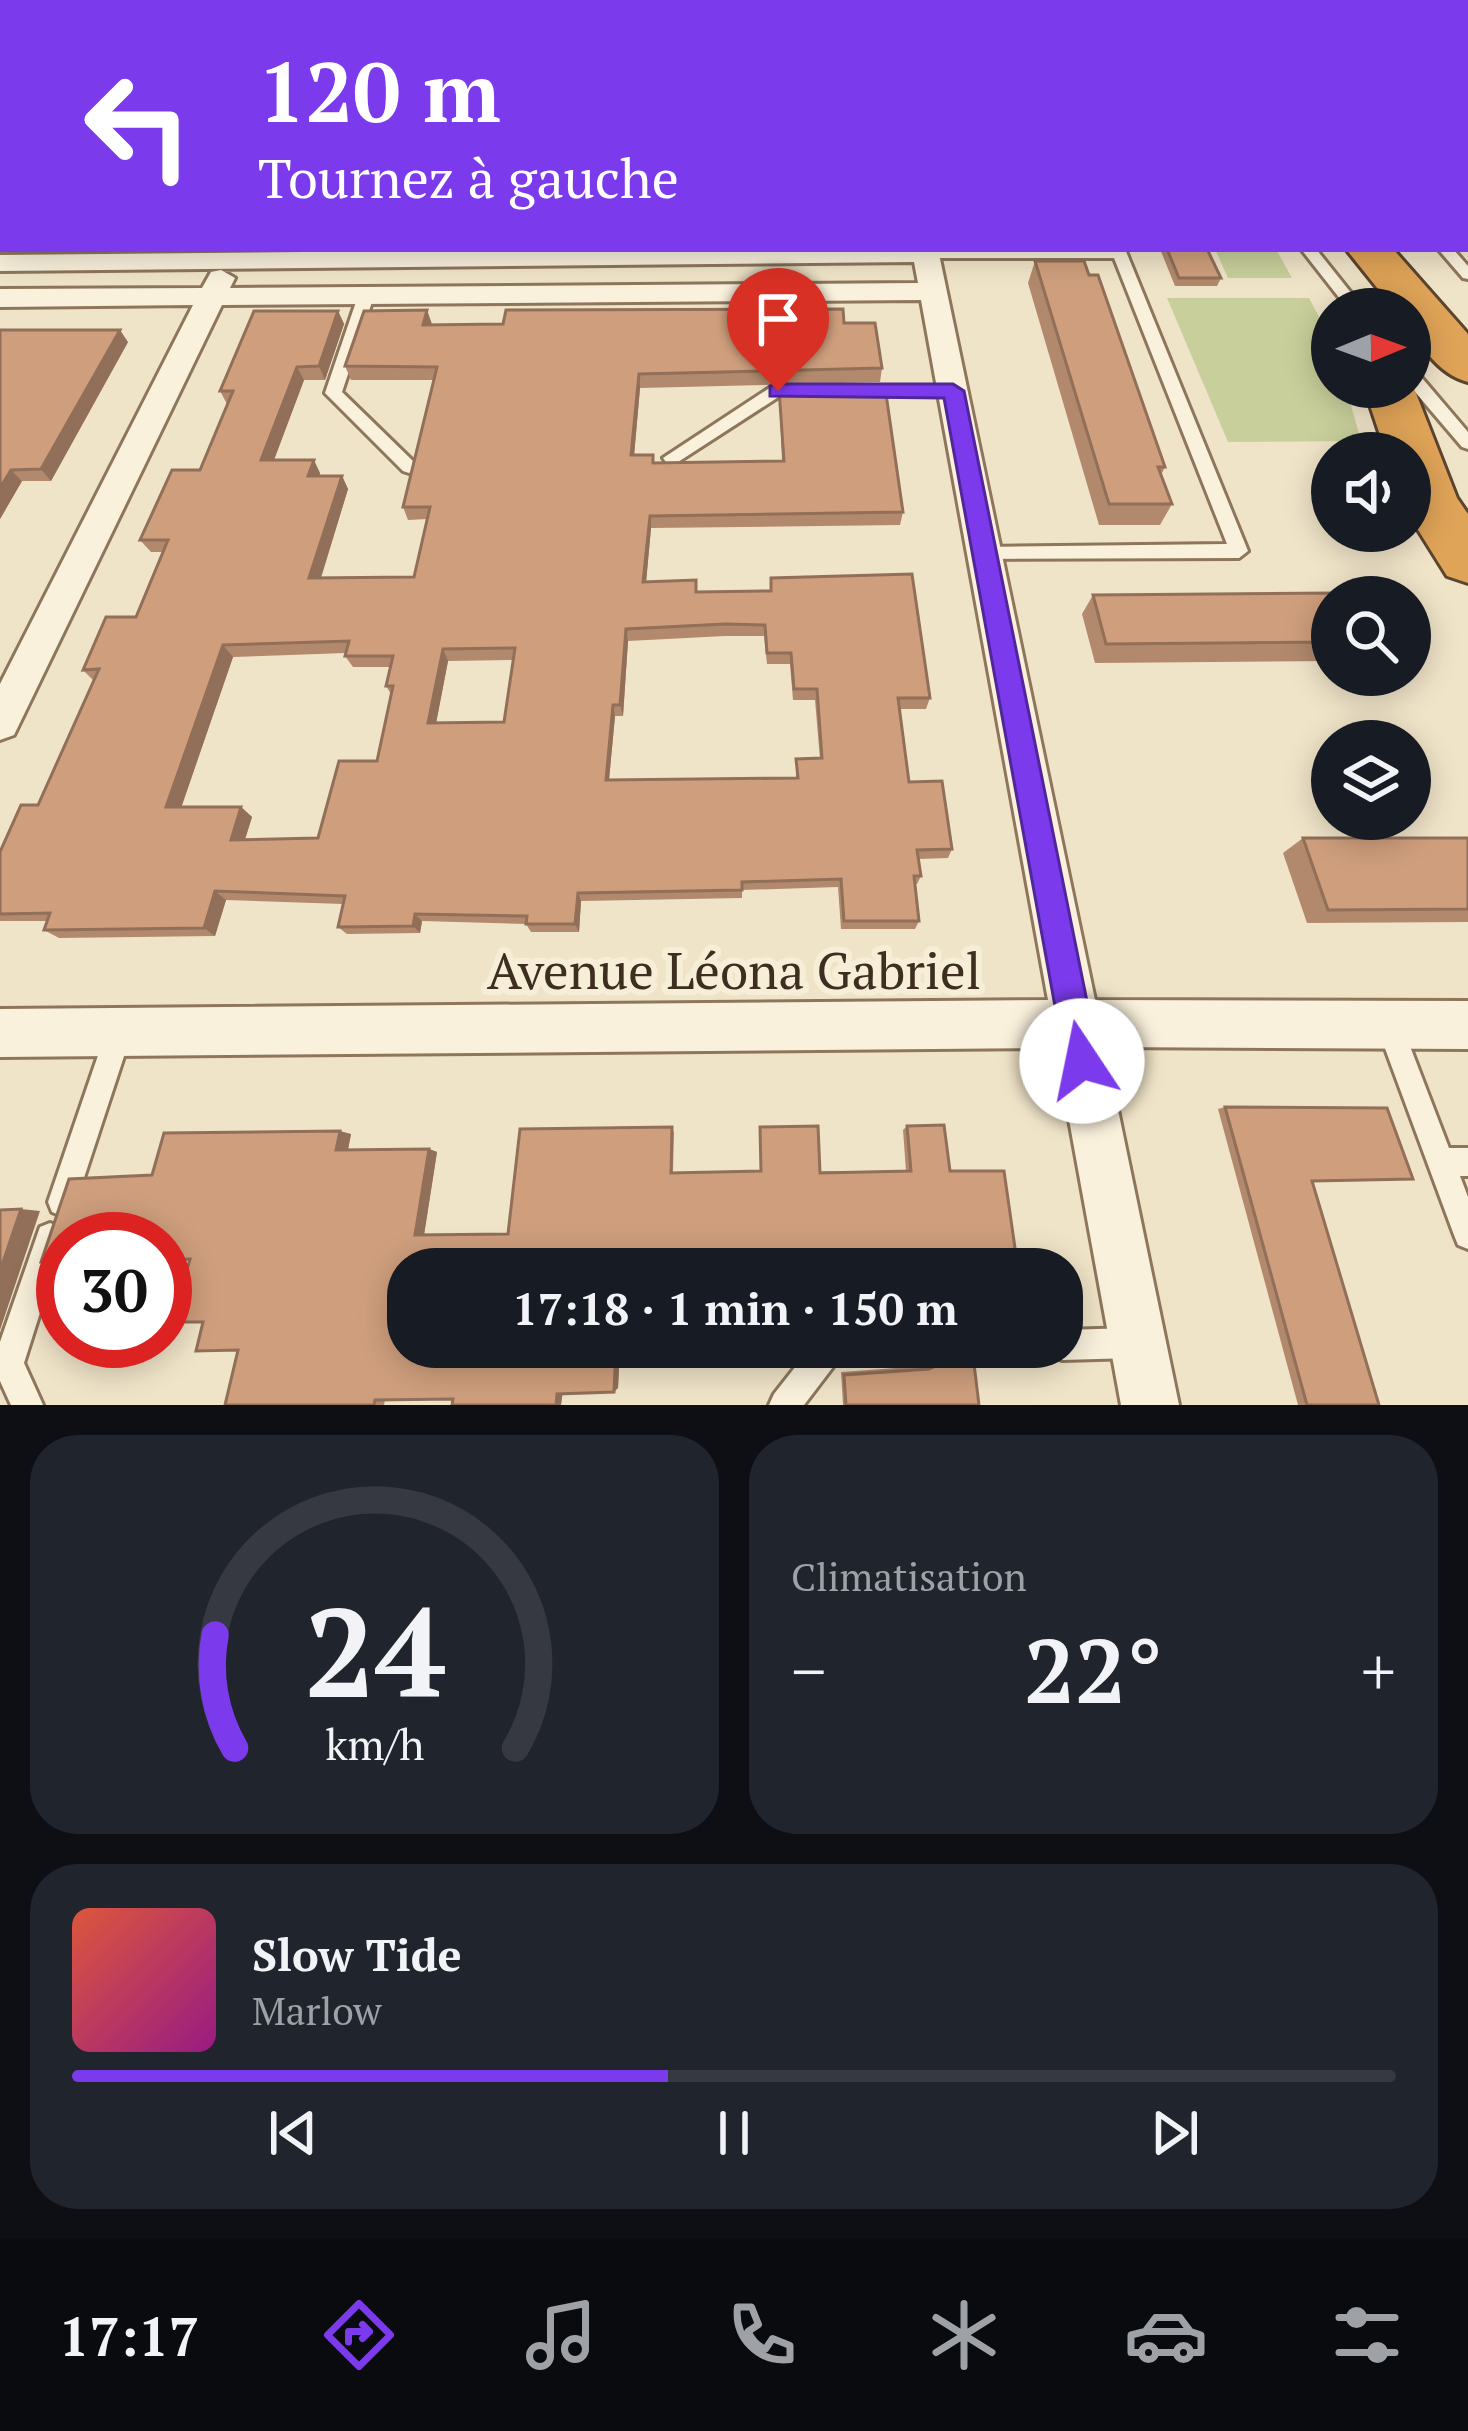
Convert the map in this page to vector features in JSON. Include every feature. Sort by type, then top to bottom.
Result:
[{"type":"highway","points":[[1331,252],[1355,288]]},
{"type":"highway","points":[[1342,252],[1375,288]]},
{"type":"highway","points":[[1373,252],[1468,366]]},
{"type":"highway","points":[[1416,252],[1468,311]]},
{"type":"highway","points":[[1431,349],[1468,389]]},
{"type":"highway","points":[[1397,408],[1431,504],[1468,560]]},
{"type":"street","points":[[0,263],[210,259],[914,262]]},
{"type":"street","points":[[0,723],[212,297],[210,259]]},
{"type":"street","points":[[0,298],[366,296],[914,262]]},
{"type":"street","points":[[914,262],[953,391],[1150,1405]]},
{"type":"street","name":"Avenue Léona Gabriel","points":[[0,1033],[1468,1024]]},
{"type":"lane","points":[[914,262],[1119,252],[1239,551],[985,554]]},
{"type":"lane","points":[[1310,252],[1340,288]]},
{"type":"lane","points":[[366,296],[333,393],[409,466]]},
{"type":"lane","points":[[672,458],[778,391],[824,391]]},
{"type":"lane","points":[[847,391],[953,391]]},
{"type":"lane","points":[[1431,400],[1468,443]]},
{"type":"lane","points":[[1388,1024],[1454,1162],[1468,1235]]},
{"type":"lane","points":[[27,1405],[8,1364],[120,1032]]},
{"type":"lane","points":[[1083,1344],[1138,1343]]},
{"type":"lane","points":[[785,1405],[814,1368]]},
{"type":"green space","points":[[1216,252],[1278,252],[1292,278],[1228,278]]},
{"type":"green space","points":[[1167,298],[1309,298],[1311,408],[1352,408],[1358,432],[1311,432],[1311,441],[1228,442]]},
{"type":"building","points":[[1168,252],[1208,252],[1221,278],[1179,278]]},
{"type":"building","points":[[1035,261],[1084,261],[1089,275],[1098,275],[1165,467],[1158,467],[1172,504],[1109,504]]},
{"type":"building","points":[[843,309],[844,323],[875,323],[882,368],[639,374],[631,455],[653,455],[653,463],[784,461],[779,389],[885,387],[903,512],[650,516],[643,582],[696,580],[696,592],[771,591],[771,578],[912,574],[930,698],[898,698],[909,782],[942,781],[952,849],[917,850],[921,876],[914,876],[919,921],[844,921],[841,879],[742,882],[742,890],[578,893],[575,924],[526,924],[527,916],[415,914],[413,926],[338,927],[345,896],[215,891],[204,928],[44,930],[50,913],[0,914],[0,852],[21,805],[38,805],[99,669],[83,670],[106,617],[136,617],[168,540],[140,540],[172,470],[200,470],[233,391],[220,391],[254,311],[338,311],[319,366],[297,367],[261,460],[314,460],[308,476],[342,476],[309,578],[414,577],[430,507],[403,507],[437,367],[345,366],[364,311],[427,310],[423,325],[503,324],[506,310]],"holes":[[[765,625],[767,653],[791,653],[794,689],[817,689],[822,758],[796,759],[798,778],[606,780],[613,705],[620,705],[626,629]],[[349,641],[345,656],[393,656],[386,686],[393,686],[377,761],[339,761],[318,838],[231,840],[241,807],[166,807],[223,645]],[[515,648],[504,722],[428,723],[443,649]]]},
{"type":"building","points":[[0,330],[120,330],[41,469],[11,470],[0,488]]},
{"type":"building","points":[[1311,593],[1311,642],[1106,644],[1093,595]]},
{"type":"building","points":[[1303,838],[1468,838],[1468,909],[1328,910]]},
{"type":"building","points":[[1225,1107],[1387,1108],[1413,1179],[1312,1181],[1379,1405],[1307,1405]]},
{"type":"building","points":[[944,1125],[950,1171],[1004,1171],[1015,1248],[387,1248],[387,1368],[615,1368],[614,1392],[557,1394],[556,1405],[452,1405],[453,1399],[375,1400],[374,1405],[225,1405],[238,1350],[196,1351],[203,1322],[192,1322],[192,1212],[58,1212],[69,1179],[152,1175],[164,1133],[340,1131],[336,1150],[429,1149],[415,1235],[508,1234],[520,1129],[672,1127],[671,1173],[761,1171],[760,1127],[818,1126],[820,1173],[911,1171],[907,1126]]},
{"type":"building","points":[[21,1209],[0,1271],[0,1210]]},
{"type":"building","points":[[975,1368],[979,1405],[846,1405],[844,1375]]},
{"type":"route","points":[[778,391],[953,391],[1082,1061]]}]
